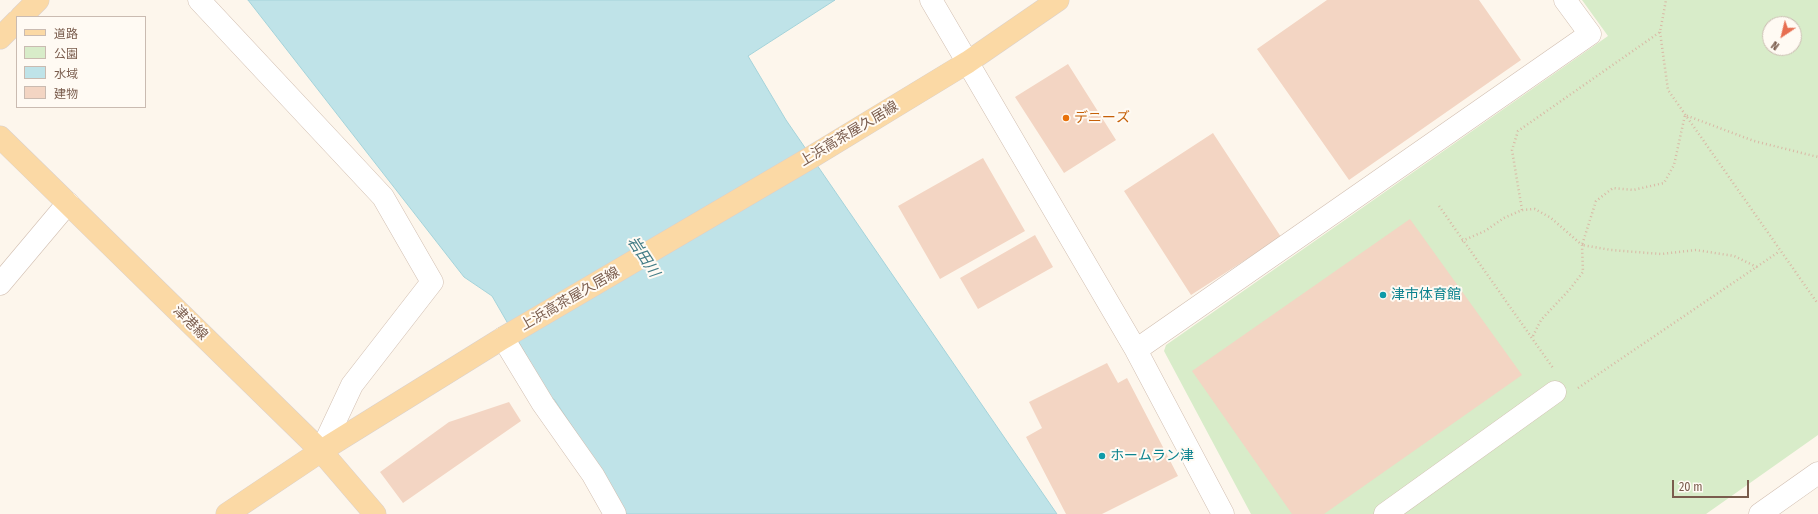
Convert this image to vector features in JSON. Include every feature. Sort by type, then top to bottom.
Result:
[{"type":"main road","points":[[22,16],[38,0]]},
{"type":"main road","name":"上浜高茶屋久居線","points":[[227,514],[320,451],[505,337],[810,158],[968,62],[1058,0]]},
{"type":"main road","points":[[0,38],[16,22]]},
{"type":"main road","name":"津港線","points":[[0,137],[320,451],[375,514]]},
{"type":"street","points":[[199,0],[383,197],[432,282],[352,385],[320,451]]},
{"type":"street","points":[[931,0],[1136,350],[1223,514]]},
{"type":"street","points":[[1136,350],[1590,34],[1565,0]]},
{"type":"street","points":[[0,284],[68,203]]},
{"type":"street","points":[[505,337],[543,404],[593,475],[615,514]]},
{"type":"street","points":[[1385,514],[1555,392]]},
{"type":"street","points":[[1760,514],[1818,472]]},
{"type":"path","points":[[1666,0],[1660,32],[1668,90],[1818,304]]},
{"type":"path","points":[[1522,210],[1512,150],[1518,131],[1660,32]]},
{"type":"path","points":[[1685,115],[1754,141],[1818,157]]},
{"type":"path","points":[[1532,338],[1541,320],[1570,289],[1583,272],[1582,245],[1596,201],[1613,188],[1633,190],[1664,183],[1674,165],[1685,115]]},
{"type":"path","points":[[1439,206],[1462,241],[1553,369]]},
{"type":"path","points":[[1462,241],[1485,231],[1504,218],[1522,210],[1535,209],[1551,218],[1582,245],[1611,250],[1661,254],[1696,250],[1734,256],[1757,267]]},
{"type":"path","points":[[1555,392],[1570,394],[1780,251]]},
{"type":"green space","points":[[1582,0],[1818,0],[1818,435],[1706,514],[1251,514],[1164,351],[1166,345],[1608,36]]},
{"type":"water","name":"岩田川","points":[[248,0],[835,0],[748,56],[786,120],[1057,514],[626,514],[603,473],[554,399],[548,401],[533,367],[492,296],[464,277]]},
{"type":"building","points":[[1327,0],[1479,0],[1521,60],[1349,180],[1257,49]]},
{"type":"building","name":"デニーズ","points":[[1068,64],[1116,140],[1064,173],[1015,97]]},
{"type":"building","points":[[1213,133],[1281,237],[1191,295],[1124,191]]},
{"type":"building","points":[[983,158],[1025,231],[940,279],[898,206]]},
{"type":"building","name":"津市体育館","points":[[1410,219],[1522,375],[1324,514],[1292,514],[1192,371]]},
{"type":"building","points":[[1035,235],[1053,267],[978,309],[960,278]]},
{"type":"building","name":"ホームラン津","points":[[1107,363],[1118,383],[1127,378],[1178,476],[1102,514],[1066,514],[1026,437],[1042,428],[1029,402]]},
{"type":"building","points":[[509,402],[521,421],[403,503],[380,472],[449,422]]},
{"type":"place","name":"デニーズ","points":[[1066,118]]},
{"type":"place","name":"津市体育館","points":[[1383,295]]},
{"type":"place","name":"ホームラン津","points":[[1102,456]]}]
